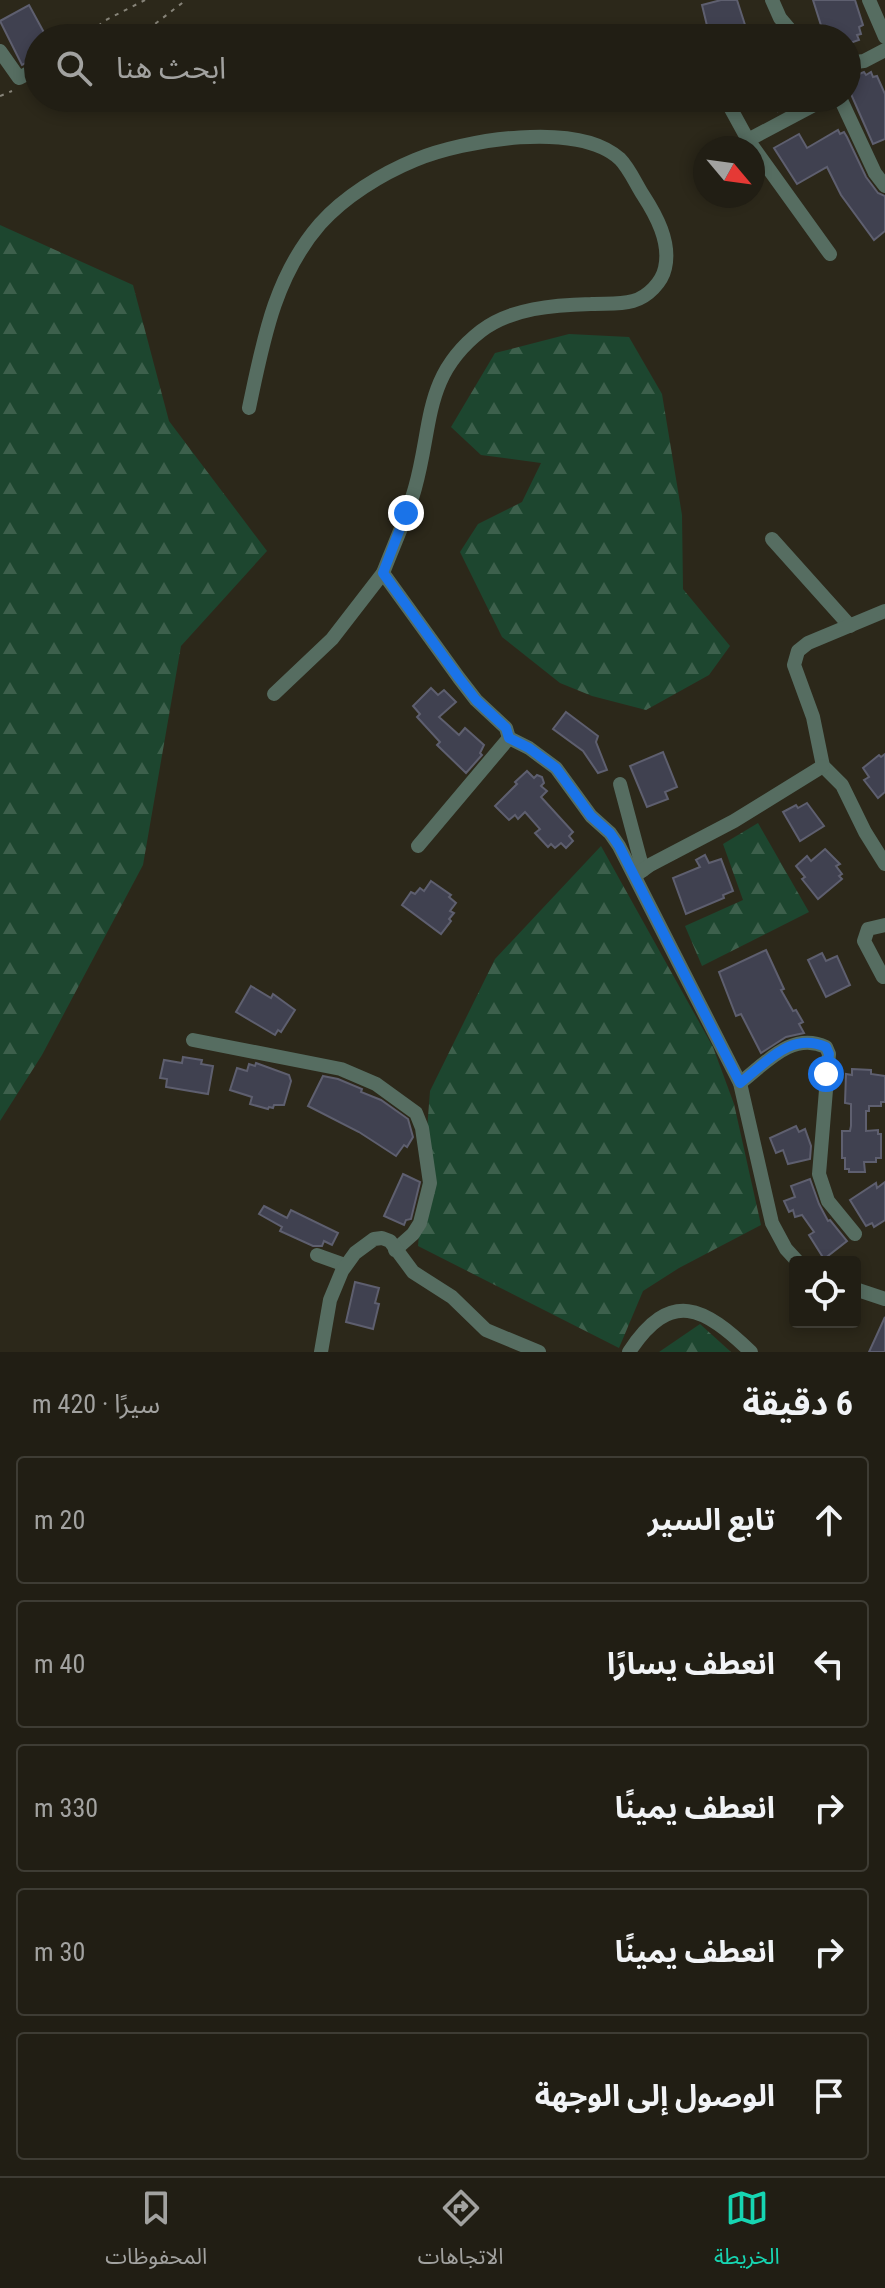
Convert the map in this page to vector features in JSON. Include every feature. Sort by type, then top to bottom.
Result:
[{"type":"street","points":[[772,0],[785,24]]},
{"type":"street","points":[[869,0],[885,37]]},
{"type":"street","points":[[861,61],[885,50]]},
{"type":"street","points":[[0,51],[19,78],[24,75]]},
{"type":"street","points":[[733,112],[746,136]]},
{"type":"street","points":[[756,136],[801,112]]},
{"type":"street","points":[[847,112],[875,173],[885,186]]},
{"type":"street","points":[[249,408],[269,315],[285,274],[318,226],[335,209],[379,178],[414,160],[515,138],[574,139],[620,159],[647,201],[664,237],[667,249],[664,273],[652,290],[635,301],[555,306],[501,318],[482,330],[457,353],[441,376],[433,397],[414,491],[383,573],[332,639],[274,694]]},
{"type":"street","points":[[765,164],[830,254]]},
{"type":"street","points":[[772,539],[850,626]]},
{"type":"street","points":[[383,573],[476,700],[506,728],[509,738],[556,768],[639,873],[740,1083],[772,1223],[792,1256]]},
{"type":"street","points":[[885,611],[808,643],[795,657],[794,665],[813,717],[823,766],[842,785],[885,864]]},
{"type":"street","points":[[418,846],[509,738]]},
{"type":"street","points":[[639,873],[777,796],[823,766]]},
{"type":"street","points":[[620,784],[639,873]]},
{"type":"street","points":[[883,977],[864,941],[864,935],[868,929],[885,925]]},
{"type":"street","points":[[193,1040],[341,1069],[376,1084],[416,1113],[422,1128],[430,1183],[420,1223],[395,1250]]},
{"type":"street","points":[[740,1083],[788,1045],[809,1041],[826,1047],[829,1054],[819,1174],[828,1201],[855,1234]]},
{"type":"street","points":[[321,1352],[330,1300],[345,1265],[374,1239],[390,1241],[413,1272],[452,1297],[486,1330],[539,1352]]},
{"type":"street","points":[[317,1255],[345,1265]]},
{"type":"street","points":[[861,1291],[885,1299]]},
{"type":"street","points":[[629,1352],[645,1329],[658,1318],[685,1311],[713,1319],[751,1352]]},
{"type":"path","points":[[101,24],[145,0]]},
{"type":"path","points":[[155,24],[186,0]]},
{"type":"green space","points":[[0,225],[133,285],[169,421],[267,551],[181,646],[143,865],[42,1055],[0,1121]]},
{"type":"green space","points":[[569,334],[629,337],[662,394],[682,515],[683,589],[730,646],[709,675],[646,710],[592,696],[560,683],[502,637],[460,552],[478,524],[522,502],[541,463],[481,455],[451,427],[495,353]]},
{"type":"green space","points":[[758,823],[809,912],[702,966],[685,926],[743,900],[723,844]]},
{"type":"green space","points":[[601,846],[713,1047],[734,1104],[761,1225],[679,1268],[643,1291],[619,1348],[418,1246],[430,1091],[495,959]]},
{"type":"green space","points":[[700,1324],[731,1352],[659,1352]]},
{"type":"building","points":[[737,0],[745,24],[707,24],[702,5]]},
{"type":"building","points":[[813,0],[855,0],[863,25],[861,26],[821,24]]},
{"type":"building","points":[[29,5],[39,24],[24,24],[24,64],[22,65],[0,21]]},
{"type":"building","points":[[871,72],[873,77],[877,76],[885,94],[885,139],[873,144],[859,112],[861,73]]},
{"type":"building","points":[[838,130],[847,137],[866,177],[878,193],[885,196],[885,231],[874,240],[841,195],[827,167],[797,184],[774,148],[799,134],[807,148]]},
{"type":"building","points":[[431,688],[438,695],[444,690],[456,702],[439,717],[459,735],[465,728],[484,745],[482,755],[466,773],[437,745],[440,742],[417,717],[420,714],[413,706]]},
{"type":"building","points":[[566,712],[598,736],[596,742],[607,770],[598,773],[583,751],[553,729]]},
{"type":"building","points":[[663,752],[677,787],[665,792],[668,799],[647,807],[630,766]]},
{"type":"building","points":[[885,754],[885,792],[878,798],[864,780],[869,777],[863,768]]},
{"type":"building","points":[[527,771],[534,778],[537,775],[542,777],[544,783],[541,786],[547,791],[541,797],[573,832],[569,836],[573,841],[566,848],[561,843],[555,848],[551,844],[548,847],[535,833],[540,829],[525,812],[518,819],[515,815],[509,820],[495,806]]},
{"type":"building","points":[[807,803],[824,826],[800,841],[783,812]]},
{"type":"building","points":[[825,849],[840,864],[836,866],[842,879],[818,899],[796,866],[807,856],[811,861]]},
{"type":"building","points":[[705,855],[709,863],[721,859],[733,891],[686,914],[673,878],[700,867],[696,860]]},
{"type":"building","points":[[431,881],[451,895],[449,897],[456,903],[450,911],[454,913],[449,919],[451,921],[441,934],[402,905],[411,892],[415,894],[420,888],[424,891]]},
{"type":"building","points":[[766,950],[784,989],[781,990],[803,1022],[799,1024],[804,1033],[786,1037],[761,1053],[741,1014],[736,1016],[719,972]]},
{"type":"building","points":[[822,953],[826,961],[837,956],[850,985],[826,997],[808,960]]},
{"type":"building","points":[[251,986],[271,998],[273,994],[295,1010],[281,1032],[278,1030],[275,1035],[236,1012]]},
{"type":"building","points":[[183,1057],[202,1060],[201,1064],[213,1066],[208,1094],[166,1087],[167,1079],[160,1078],[164,1060],[182,1063]]},
{"type":"building","points":[[256,1063],[289,1075],[291,1081],[284,1105],[274,1105],[268,1109],[250,1104],[252,1097],[230,1090],[237,1068],[247,1071],[249,1064],[255,1066]]},
{"type":"building","points":[[852,1069],[871,1070],[871,1074],[885,1076],[885,1102],[881,1102],[881,1106],[869,1106],[869,1111],[866,1111],[866,1131],[878,1130],[881,1134],[881,1158],[876,1158],[876,1162],[864,1162],[865,1172],[849,1172],[845,1169],[845,1158],[842,1158],[842,1131],[850,1131],[851,1126],[851,1104],[845,1103],[846,1074],[852,1075]]},
{"type":"building","points":[[323,1076],[362,1089],[361,1092],[381,1100],[408,1119],[413,1137],[407,1147],[404,1145],[396,1156],[359,1132],[308,1106]]},
{"type":"building","points":[[796,1126],[799,1132],[805,1129],[811,1146],[810,1159],[788,1164],[783,1150],[776,1153],[770,1138]]},
{"type":"building","points":[[403,1174],[420,1182],[411,1219],[406,1220],[404,1225],[384,1216]]},
{"type":"building","points":[[810,1179],[828,1221],[847,1241],[828,1256],[822,1256],[809,1235],[814,1232],[802,1215],[795,1217],[793,1210],[789,1212],[784,1201],[795,1197],[791,1186]]},
{"type":"building","points":[[885,1182],[885,1220],[874,1227],[872,1223],[866,1226],[850,1200],[876,1183],[877,1188]]},
{"type":"building","points":[[264,1206],[287,1218],[291,1210],[338,1233],[332,1245],[324,1241],[322,1246],[313,1246],[280,1231],[282,1227],[259,1214]]},
{"type":"building","points":[[355,1282],[379,1288],[373,1329],[346,1322]]},
{"type":"building","points":[[885,1317],[885,1352],[869,1352]]},
{"type":"route","points":[[406,513],[383,573],[476,700],[506,728],[509,738],[556,768],[581,804],[610,833],[636,875],[740,1083],[788,1045],[809,1041],[826,1047],[829,1054],[826,1074]]}]
